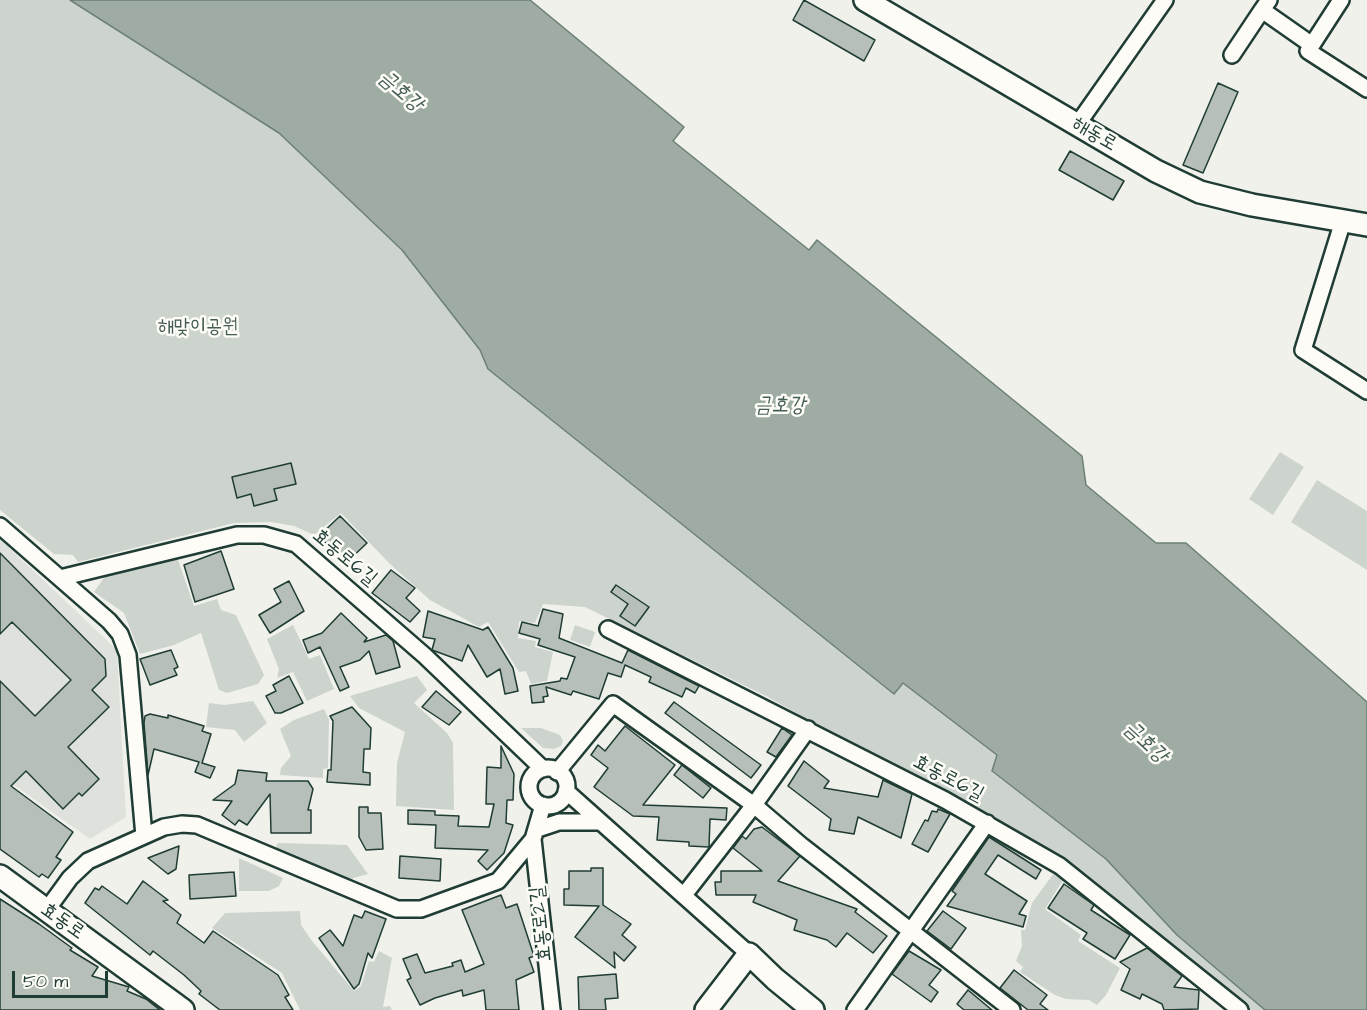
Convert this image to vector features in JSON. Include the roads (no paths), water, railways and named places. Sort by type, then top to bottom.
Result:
[{"type":"street","name":"해동로","points":[[864,0],[1156,171],[1200,192],[1252,205],[1367,225]]},
{"type":"street","points":[[1077,125],[1165,0]]},
{"type":"street","points":[[1341,0],[1308,51],[1364,81]]},
{"type":"street","points":[[1232,55],[1266,5],[1312,45]]},
{"type":"street","points":[[1343,221],[1303,350],[1341,372],[1367,391]]},
{"type":"street","points":[[0,526],[109,621],[120,634],[128,655],[144,836]]},
{"type":"street","name":"효동로6길","points":[[60,578],[237,535],[264,535],[296,544],[550,770]]},
{"type":"street","name":"효동로6길","points":[[608,628],[987,823],[1060,866],[1240,1010]]},
{"type":"street","points":[[566,791],[560,801],[543,805],[533,799],[529,787],[532,776],[550,770],[613,704],[754,806],[1008,1007]]},
{"type":"street","points":[[684,895],[754,806],[808,729]]},
{"type":"street","points":[[550,770],[564,778],[566,791],[599,822],[684,895],[775,980],[813,1010]]},
{"type":"street","points":[[46,911],[70,878],[88,861],[164,827],[197,825],[403,909],[421,909],[498,880],[535,834],[543,805]]},
{"type":"street","points":[[535,834],[559,822],[599,822]]},
{"type":"street","points":[[855,1010],[987,823]]},
{"type":"street","name":"효동로2길","points":[[535,834],[552,1010]]},
{"type":"street","name":"효동로","points":[[0,876],[183,1010]]},
{"type":"street","points":[[706,1010],[749,954]]},
{"type":"water","name":"금호강","points":[[70,0],[530,0],[684,127],[673,141],[809,250],[817,240],[1082,456],[1086,485],[1156,543],[1186,543],[1367,702],[1367,1010],[1265,1010],[1177,935],[1106,859],[992,771],[997,755],[903,683],[894,694],[488,369],[480,350],[402,250],[279,133]]},
{"type":"park label","name":"해맞이공원","points":[[198,328]]}]
